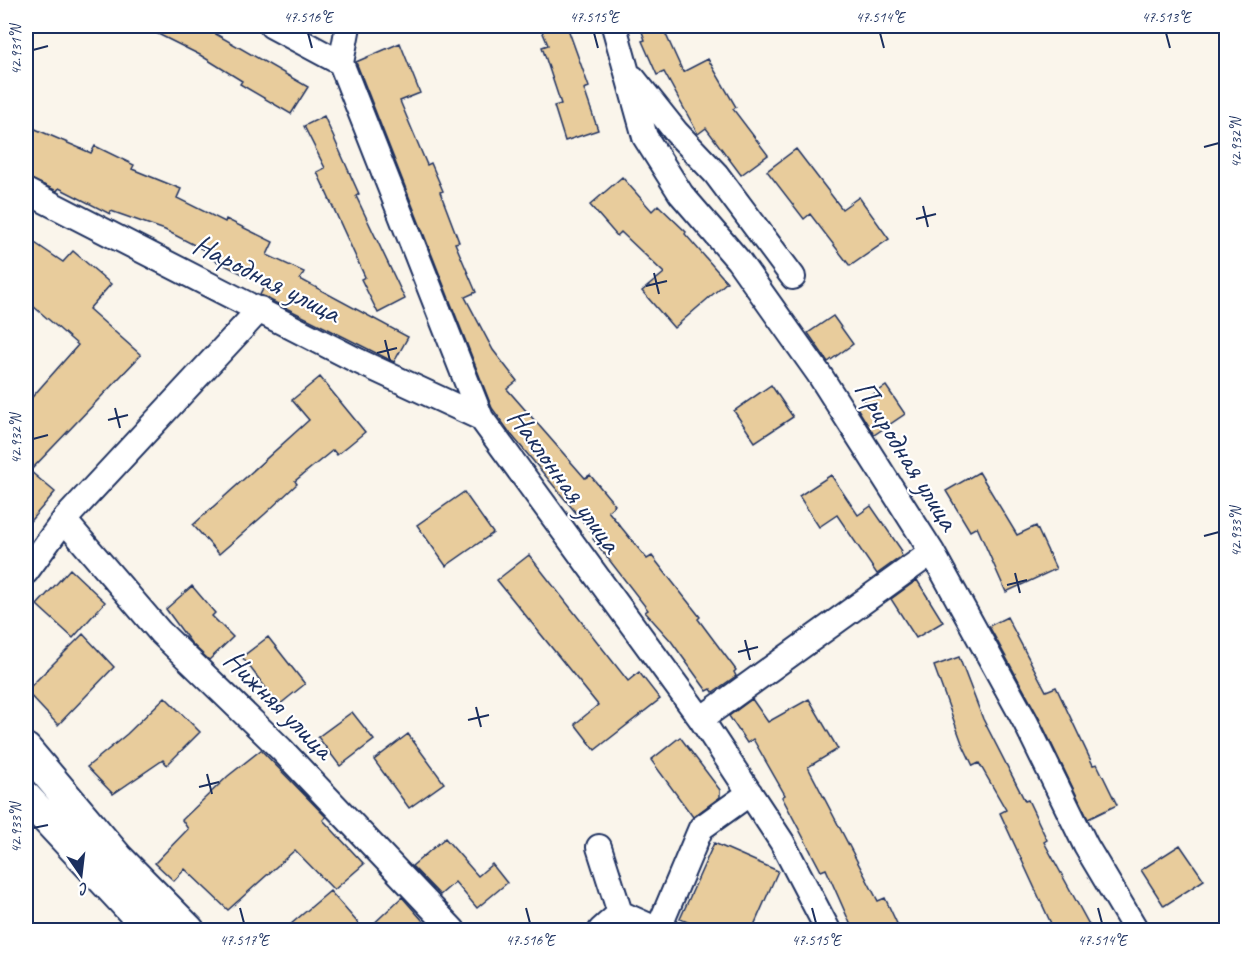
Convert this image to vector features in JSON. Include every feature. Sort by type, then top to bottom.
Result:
[{"type":"main road","points":[[26,749],[118,858],[189,930]]},
{"type":"main road","points":[[26,796],[150,930]]},
{"type":"street","points":[[272,26],[341,63],[348,26]]},
{"type":"street","name":"Природная улица","points":[[614,26],[645,137],[681,194],[738,260],[819,374],[932,552],[1026,723],[1086,846],[1136,930]]},
{"type":"street","name":"Наклонная улица","points":[[341,63],[481,418],[701,719],[782,842],[828,930]]},
{"type":"street","points":[[628,71],[676,132],[716,174],[793,277]]},
{"type":"street","name":"Народная улица","points":[[26,191],[358,361],[481,418]]},
{"type":"street","points":[[26,572],[64,520],[260,309]]},
{"type":"street","name":"Нижняя улица","points":[[64,520],[160,632],[281,749],[453,930]]},
{"type":"street","points":[[701,719],[932,552]]},
{"type":"street","points":[[599,847],[620,913],[658,930],[701,828],[750,793]]},
{"type":"street","points":[[601,930],[620,913]]},
{"type":"building","points":[[142,26],[202,26],[308,87],[291,114],[240,84],[242,81],[200,55]]},
{"type":"building","points":[[540,26],[567,26],[589,87],[584,89],[598,130],[565,141],[554,106],[561,104],[542,47],[548,45]]},
{"type":"building","points":[[640,26],[662,26],[683,72],[708,59],[736,107],[733,109],[768,155],[741,175],[706,128],[698,134],[664,72],[657,75],[642,41],[645,40]]},
{"type":"building","points":[[400,43],[420,93],[400,101],[427,165],[431,163],[443,191],[440,192],[459,242],[455,243],[476,292],[465,297],[493,350],[517,381],[507,389],[585,478],[590,475],[615,505],[608,511],[647,559],[652,556],[700,617],[698,619],[736,670],[734,672],[736,676],[713,692],[711,689],[707,691],[671,641],[645,612],[648,610],[593,539],[596,537],[492,408],[356,62]]},
{"type":"building","points":[[324,116],[359,194],[356,196],[405,299],[378,313],[361,279],[365,277],[317,172],[325,168],[304,126]]},
{"type":"building","points":[[26,125],[91,153],[95,146],[134,165],[132,169],[181,189],[177,198],[225,222],[226,219],[273,242],[267,255],[304,272],[300,279],[408,337],[394,362],[260,295],[265,285],[208,257],[210,253],[165,230],[111,211],[110,214],[59,188],[57,191],[26,177]]},
{"type":"building","points":[[796,149],[842,209],[859,197],[889,239],[850,266],[810,214],[804,219],[767,171]]},
{"type":"building","points":[[622,177],[652,211],[658,205],[686,232],[685,234],[727,282],[674,328],[642,291],[664,273],[621,232],[617,236],[590,205]]},
{"type":"building","points":[[26,237],[63,262],[73,251],[111,284],[89,309],[141,355],[30,471],[55,492],[26,526],[26,404],[78,345],[26,300]]},
{"type":"building","points":[[833,316],[853,344],[828,362],[808,333]]},
{"type":"building","points":[[320,377],[365,432],[337,455],[333,450],[295,481],[297,484],[219,554],[193,525],[309,420],[292,400]]},
{"type":"building","points":[[771,385],[793,417],[755,442],[734,411]]},
{"type":"building","points":[[886,386],[905,414],[874,435],[856,406]]},
{"type":"building","points":[[979,472],[1017,535],[1036,526],[1056,569],[1006,592],[977,527],[970,531],[946,491]]},
{"type":"building","points":[[831,475],[858,515],[871,506],[902,551],[900,552],[902,556],[877,574],[837,515],[819,527],[799,496]]},
{"type":"building","points":[[464,492],[493,533],[446,566],[417,525]]},
{"type":"building","points":[[529,555],[628,681],[639,672],[660,699],[595,750],[575,724],[598,705],[497,580]]},
{"type":"building","points":[[70,569],[105,602],[73,638],[37,605]]},
{"type":"building","points":[[917,580],[943,622],[916,638],[891,599]]},
{"type":"building","points":[[192,586],[215,613],[212,616],[233,637],[209,660],[191,643],[166,609]]},
{"type":"building","points":[[1007,617],[1046,691],[1056,687],[1093,765],[1097,764],[1117,805],[1088,819],[1038,716],[989,626]]},
{"type":"building","points":[[83,634],[114,667],[58,725],[26,691]]},
{"type":"building","points":[[268,637],[305,684],[279,705],[242,657]]},
{"type":"building","points":[[959,657],[983,719],[1025,801],[1028,800],[1047,840],[1044,842],[1092,930],[1054,930],[1000,813],[1006,810],[979,763],[973,766],[962,743],[934,666]]},
{"type":"building","points":[[165,697],[200,732],[167,765],[163,760],[113,794],[87,767],[127,734]]},
{"type":"building","points":[[752,699],[768,722],[809,699],[838,749],[808,767],[878,901],[885,898],[900,930],[853,930],[826,869],[821,871],[782,797],[785,795],[753,739],[747,743],[729,716]]},
{"type":"building","points":[[352,712],[374,740],[340,766],[318,737]]},
{"type":"building","points":[[408,734],[444,783],[409,808],[374,760]]},
{"type":"building","points":[[680,737],[720,790],[720,797],[693,817],[651,760]]},
{"type":"building","points":[[261,750],[326,817],[323,820],[364,864],[334,890],[295,850],[228,910],[185,869],[174,881],[155,863],[188,829],[182,820],[228,776]]},
{"type":"building","points":[[445,838],[478,876],[492,864],[507,883],[477,908],[455,882],[440,895],[412,866]]},
{"type":"building","points":[[714,843],[778,871],[752,930],[707,930],[680,919]]},
{"type":"building","points":[[1180,845],[1204,880],[1164,906],[1141,870]]},
{"type":"building","points":[[330,891],[364,930],[284,930]]},
{"type":"building","points":[[402,897],[431,930],[367,930]]}]
